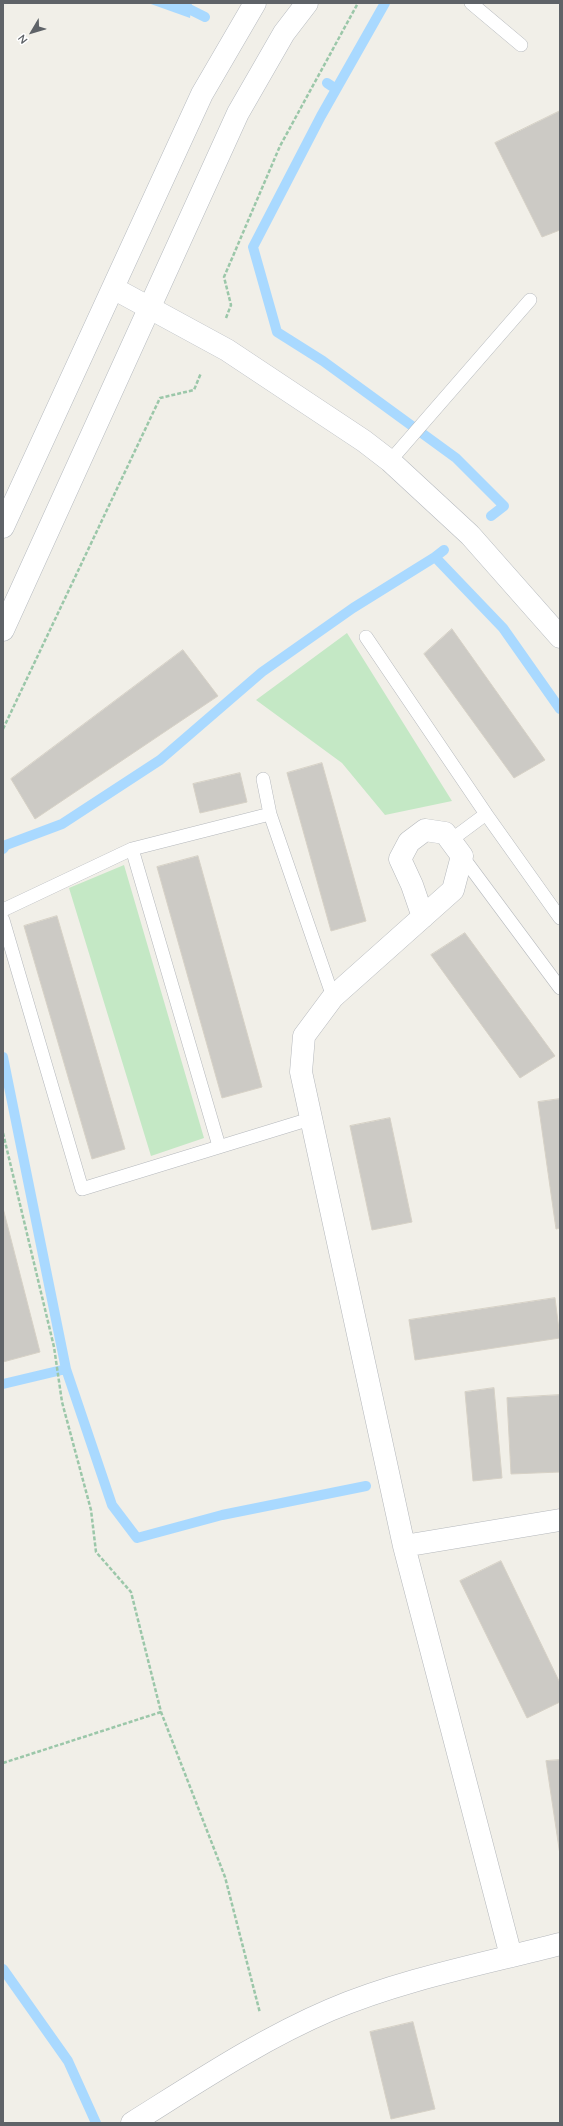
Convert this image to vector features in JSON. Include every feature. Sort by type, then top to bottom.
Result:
[{"type":"street","points":[[3,527],[202,94],[255,3]]},
{"type":"street","points":[[3,630],[148,308],[238,113],[284,33],[307,3]]},
{"type":"street","points":[[113,288],[227,350],[364,441],[390,461],[470,535],[560,637]]},
{"type":"street","points":[[423,917],[412,885],[400,859],[409,842],[425,830],[445,833],[457,848],[453,890],[423,917],[333,997],[304,1036],[301,1072],[404,1546],[511,1956]]},
{"type":"street","points":[[404,1546],[560,1520]]},
{"type":"street","points":[[132,2123],[267,2040],[330,2010],[390,1988],[560,1944]]},
{"type":"lane","points":[[471,3],[521,45]]},
{"type":"lane","points":[[390,461],[530,300]]},
{"type":"lane","points":[[366,637],[486,814],[560,918]]},
{"type":"lane","points":[[263,779],[270,814],[333,997]]},
{"type":"lane","points":[[3,910],[132,849],[270,814]]},
{"type":"lane","points":[[486,814],[457,848],[560,988]]},
{"type":"lane","points":[[132,849],[219,1146]]},
{"type":"lane","points":[[3,920],[82,1189],[310,1119]]},
{"type":"path","points":[[226,318],[231,305],[224,277],[280,146],[358,3]]},
{"type":"path","points":[[3,729],[160,398],[194,390],[201,373]]},
{"type":"path","points":[[3,1133],[54,1347],[62,1402],[91,1510],[96,1552],[131,1592],[161,1712],[225,1877],[267,2040]]},
{"type":"path","points":[[3,1763],[161,1712]]},
{"type":"green space","points":[[347,633],[452,801],[385,815],[342,763],[256,700]]},
{"type":"green space","points":[[124,865],[204,1138],[151,1156],[69,888]]},
{"type":"water","points":[[148,3],[192,3],[190,18]]},
{"type":"building","points":[[560,111],[560,230],[542,237],[495,143]]},
{"type":"building","points":[[452,629],[545,760],[514,778],[424,654]]},
{"type":"building","points":[[183,650],[218,696],[35,819],[11,779]]},
{"type":"building","points":[[322,763],[366,921],[331,931],[287,773]]},
{"type":"building","points":[[240,773],[247,802],[200,813],[193,784]]},
{"type":"building","points":[[198,856],[262,1087],[222,1098],[157,867]]},
{"type":"building","points":[[57,916],[125,1149],[92,1159],[24,926]]},
{"type":"building","points":[[465,933],[555,1056],[520,1078],[431,955]]},
{"type":"building","points":[[560,1099],[560,1228],[556,1229],[538,1102]]},
{"type":"building","points":[[390,1118],[412,1222],[372,1230],[350,1126]]},
{"type":"building","points":[[3,1208],[40,1352],[3,1362]]},
{"type":"building","points":[[555,1298],[560,1338],[415,1360],[409,1320]]},
{"type":"building","points":[[494,1388],[502,1478],[473,1481],[465,1392]]},
{"type":"building","points":[[560,1395],[560,1472],[511,1474],[507,1398]]},
{"type":"building","points":[[501,1561],[560,1683],[560,1702],[527,1718],[460,1581]]},
{"type":"building","points":[[560,1760],[560,1855],[546,1761]]},
{"type":"building","points":[[413,2022],[435,2109],[391,2119],[370,2032]]},
{"type":"waterway","points":[[172,3],[183,6],[205,17]]},
{"type":"waterway","points":[[385,3],[321,116],[253,247],[277,332],[323,361],[456,458],[504,506],[491,516]]},
{"type":"waterway","points":[[327,83],[336,89]]},
{"type":"waterway","points":[[435,557],[444,550]]},
{"type":"waterway","points":[[3,849],[6,845],[62,824],[160,760],[262,672],[353,608],[435,557],[503,628],[560,709]]},
{"type":"waterway","points":[[3,1057],[66,1369],[112,1505],[137,1538],[222,1515],[366,1486]]},
{"type":"waterway","points":[[3,1384],[66,1369]]},
{"type":"waterway","points":[[3,1969],[68,2061],[96,2123]]}]
